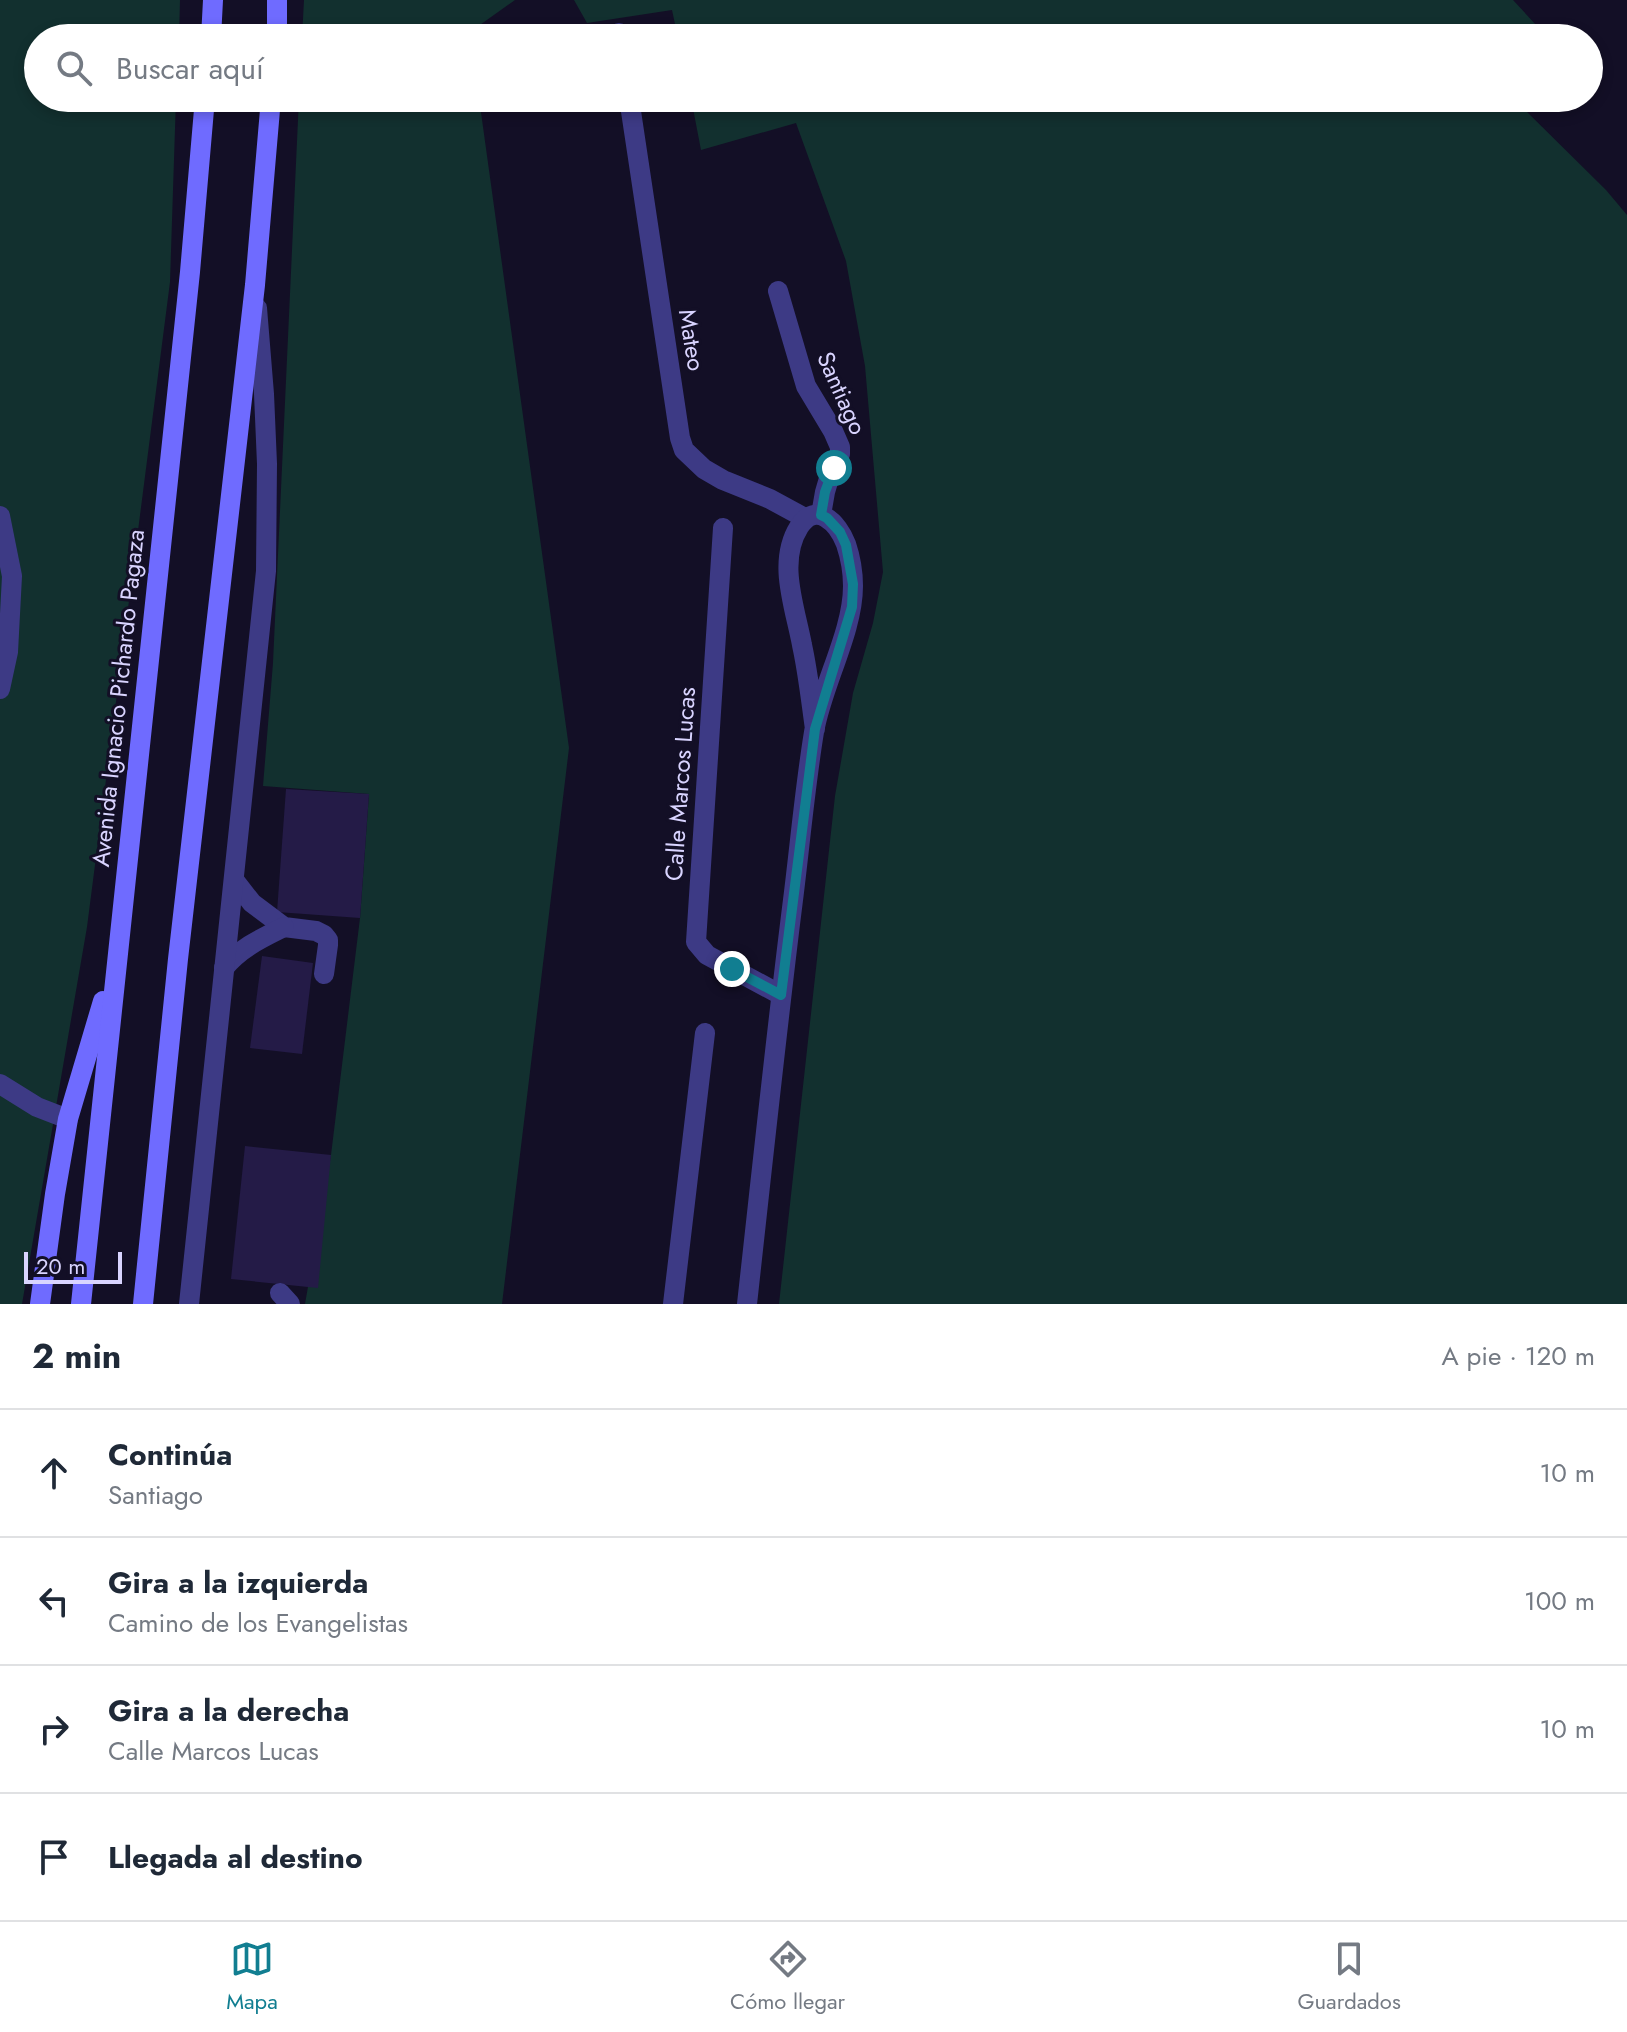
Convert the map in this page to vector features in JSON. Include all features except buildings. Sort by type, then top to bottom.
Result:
[{"type":"main road","points":[[212,24],[213,0]]},
{"type":"main road","points":[[277,0],[277,24]]},
{"type":"main road","name":"Avenida Ignacio Pichardo Pagaza","points":[[81,1304],[204,112]]},
{"type":"main road","points":[[143,1304],[178,959],[255,285],[270,112]]},
{"type":"main road","points":[[40,1304],[68,1119],[117,955]]},
{"type":"street","name":"Mateo","points":[[631,112],[684,450],[704,469],[723,480],[813,517]]},
{"type":"street","points":[[189,1304],[266,571],[265,422],[255,285]]},
{"type":"street","name":"Santiago","points":[[778,291],[806,386],[840,447],[825,492],[813,517],[795,535],[788,557],[789,580],[815,729]]},
{"type":"street","points":[[0,516],[12,576],[8,652],[0,689]]},
{"type":"street","points":[[747,1304],[781,995],[815,729],[852,607],[853,584],[846,545],[840,532],[827,518],[813,517]]},
{"type":"street","name":"Calle Marcos Lucas","points":[[723,528],[696,942],[707,955],[781,995]]},
{"type":"street","points":[[234,880],[252,903],[284,927],[324,935],[328,940],[324,974]]},
{"type":"street","points":[[224,968],[246,948],[284,927]]},
{"type":"street","points":[[673,1304],[705,1033]]},
{"type":"street","points":[[0,1084],[37,1107],[68,1119]]},
{"type":"green space","points":[[0,0],[180,0],[179,24],[24,24],[24,112],[176,112],[170,282],[87,927],[22,1304],[0,1304]]},
{"type":"green space","points":[[304,0],[515,0],[481,24],[303,24]]},
{"type":"green space","points":[[574,0],[1513,0],[1535,24],[675,24],[672,10],[587,23]]},
{"type":"green space","points":[[298,112],[481,112],[569,748],[502,1304],[305,1304],[331,1155],[360,918],[369,794],[263,786],[273,663]]},
{"type":"green space","points":[[694,112],[1527,112],[1627,215],[1627,1304],[779,1304],[835,796],[853,693],[873,623],[883,572],[865,366],[846,261],[796,123],[701,150]]},
{"type":"route","points":[[732,969],[781,995],[815,729],[852,607],[853,584],[846,545],[840,532],[821,515],[834,468]]}]
